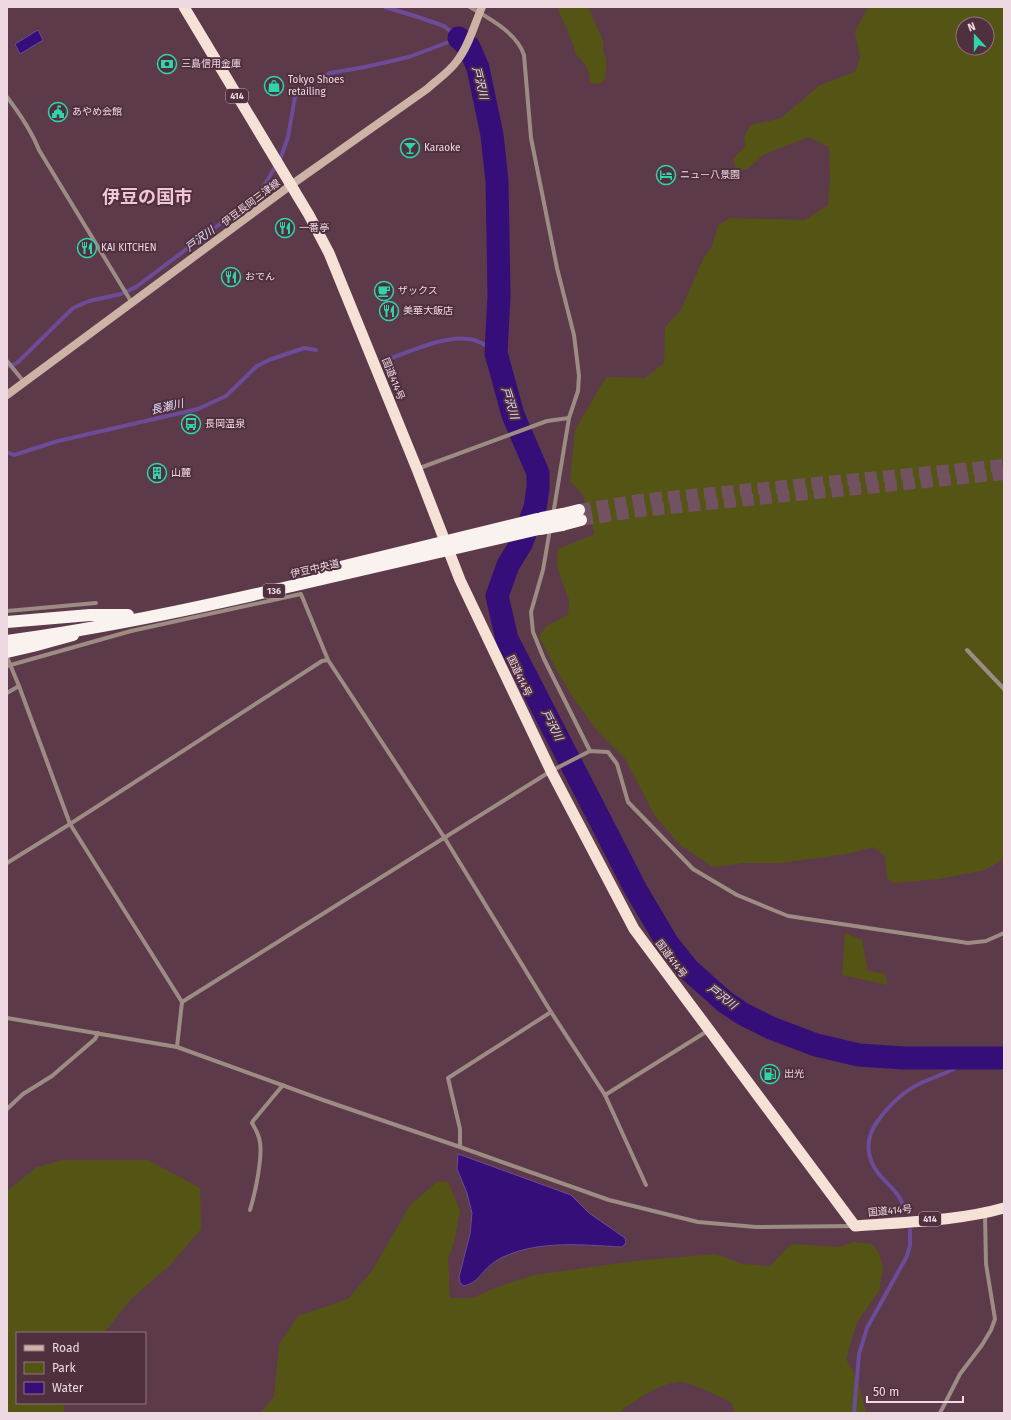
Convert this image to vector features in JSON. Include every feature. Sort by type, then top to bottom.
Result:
[{"type":"highway","name":"国道414号","points":[[184,7],[291,185],[329,252],[417,469],[460,580],[634,929],[855,1226],[985,1213],[1004,1208]]},
{"type":"highway","name":"伊豆中央道","points":[[7,634],[128,615],[580,515]]},
{"type":"highway","name":"伊豆中央道","points":[[7,641],[107,626],[264,593],[539,524]]},
{"type":"highway","points":[[7,622],[90,615],[128,615]]},
{"type":"highway","points":[[7,652],[107,626]]},
{"type":"main road","name":"伊豆長岡三津線","points":[[7,395],[291,185],[427,89],[447,72],[457,61],[463,52],[481,10]]},
{"type":"street","points":[[470,7],[481,10],[514,38],[521,47],[524,55],[530,138],[547,222],[574,336],[579,376],[578,391],[569,418],[543,570],[531,612],[533,632],[544,659],[590,751]]},
{"type":"street","points":[[7,97],[24,119],[49,167],[132,303]]},
{"type":"street","points":[[7,361],[24,382]]},
{"type":"street","points":[[417,469],[547,421],[569,418]]},
{"type":"street","points":[[9,666],[130,631],[301,594],[328,660],[444,837],[551,1012],[604,1095],[646,1185]]},
{"type":"street","points":[[7,611],[96,603]]},
{"type":"street","points":[[967,650],[1004,688]]},
{"type":"street","points":[[7,657],[9,666],[19,686],[70,824],[182,1002],[177,1047]]},
{"type":"street","points":[[7,863],[322,661],[328,660]]},
{"type":"street","points":[[7,693],[19,686]]},
{"type":"street","points":[[182,1002],[555,768],[590,751],[608,752],[618,764],[628,802],[693,869],[737,895],[788,916],[968,943],[986,941],[1004,933]]},
{"type":"street","points":[[460,1147],[460,1130],[448,1078],[551,1012]]},
{"type":"street","points":[[7,1018],[177,1047],[609,1200],[698,1222],[756,1227],[855,1226]]},
{"type":"street","points":[[604,1095],[709,1030]]},
{"type":"street","points":[[7,1109],[22,1094],[52,1076],[66,1065],[95,1039],[98,1033]]},
{"type":"street","points":[[250,1210],[255,1193],[260,1147],[259,1138],[252,1123],[283,1085]]},
{"type":"street","points":[[940,1413],[960,1374],[982,1345],[991,1330],[995,1319],[986,1264],[985,1213]]},
{"type":"green space","points":[[557,7],[588,7],[603,40],[603,50],[606,59],[605,79],[600,84],[590,83],[589,73],[584,63],[575,53],[574,46]]},
{"type":"green space","points":[[868,7],[1004,7],[1004,859],[985,870],[939,879],[894,883],[887,879],[885,856],[873,847],[846,854],[780,863],[744,863],[713,867],[679,844],[655,816],[626,760],[599,733],[574,699],[539,636],[547,626],[568,615],[569,600],[557,567],[558,549],[595,534],[583,495],[570,481],[575,430],[607,377],[645,378],[664,363],[665,327],[681,310],[703,259],[712,247],[718,225],[730,218],[805,220],[828,205],[830,177],[829,147],[809,137],[765,154],[747,169],[736,169],[733,159],[745,146],[744,136],[751,125],[781,118],[820,85],[855,72],[860,58],[855,32]]},
{"type":"green space","points":[[845,933],[862,940],[868,971],[885,974],[888,985],[842,975]]},
{"type":"green space","points":[[63,1160],[148,1160],[200,1188],[201,1229],[170,1265],[130,1300],[105,1332],[16,1332],[16,1404],[63,1404],[65,1413],[7,1413],[7,1191],[37,1167]]},
{"type":"green space","points":[[438,1181],[448,1182],[460,1210],[455,1238],[448,1259],[450,1298],[472,1298],[500,1286],[534,1275],[635,1261],[716,1254],[743,1264],[770,1266],[791,1244],[839,1247],[854,1242],[872,1244],[879,1253],[883,1268],[879,1291],[857,1322],[846,1359],[858,1380],[866,1413],[734,1413],[732,1403],[697,1386],[678,1382],[671,1383],[649,1392],[623,1409],[621,1413],[260,1413],[274,1397],[279,1344],[298,1316],[348,1299],[372,1271],[410,1205]]},
{"type":"water","points":[[38,30],[43,40],[20,54],[15,44]]},
{"type":"water","points":[[458,1154],[571,1195],[589,1213],[625,1238],[626,1243],[622,1247],[561,1245],[532,1248],[503,1257],[488,1268],[475,1281],[464,1286],[460,1283],[459,1277],[470,1234],[472,1213],[467,1193],[457,1169]]},
{"type":"waterway","points":[[385,7],[444,26],[459,38]]},
{"type":"waterway","name":"戸沢川","points":[[7,367],[17,363],[73,308],[89,301],[121,294],[136,287],[252,200],[264,186],[281,157],[288,137],[295,97],[308,83],[330,73],[409,57],[459,38]]},
{"type":"waterway","name":"戸沢川","points":[[459,38],[469,47],[478,68],[492,135],[497,181],[499,295],[496,353],[513,415],[538,473],[538,488],[535,508],[521,544],[508,565],[497,596],[507,639],[636,890],[668,944],[688,969],[725,1002],[743,1014],[771,1028],[816,1045],[859,1055],[904,1058],[1004,1058]]},
{"type":"waterway","name":"長瀬川","points":[[389,359],[439,341],[460,338],[476,341],[496,353]]},
{"type":"waterway","name":"長瀬川","points":[[7,452],[14,455],[58,441],[198,409],[226,396],[257,366],[269,360],[304,348],[316,350]]},
{"type":"waterway","points":[[905,1210],[902,1202],[894,1190],[874,1168],[870,1158],[869,1142],[874,1127],[886,1110],[903,1094],[923,1082],[954,1069],[972,1057]]},
{"type":"waterway","points":[[854,1413],[859,1354],[867,1328],[907,1256],[910,1245],[910,1230]]},
{"type":"tunnel","points":[[579,510],[639,500],[1004,465]]},
{"type":"tunnel","points":[[581,520],[640,511],[1004,474]]},
{"type":"place","name":"三島信用金庫","points":[[167,64]]},
{"type":"place","name":"Tokyo Shoes retailing","points":[[274,86]]},
{"type":"place","name":"あやめ会館","points":[[58,112]]},
{"type":"place","name":"Karaoke","points":[[410,148]]},
{"type":"place","name":"ニュー八景園","points":[[666,175]]},
{"type":"place","name":"一番亭","points":[[285,228]]},
{"type":"place","name":"KAI KITCHEN","points":[[87,248]]},
{"type":"place","name":"おでん","points":[[231,277]]},
{"type":"place","name":"ザックス","points":[[384,291]]},
{"type":"place","name":"美華大飯店","points":[[389,311]]},
{"type":"place","name":"長岡温泉","points":[[191,424]]},
{"type":"place","name":"山麓","points":[[157,473]]},
{"type":"place","name":"出光","points":[[770,1074]]},
{"type":"district","name":"伊豆の国市","points":[[147,197]]}]
